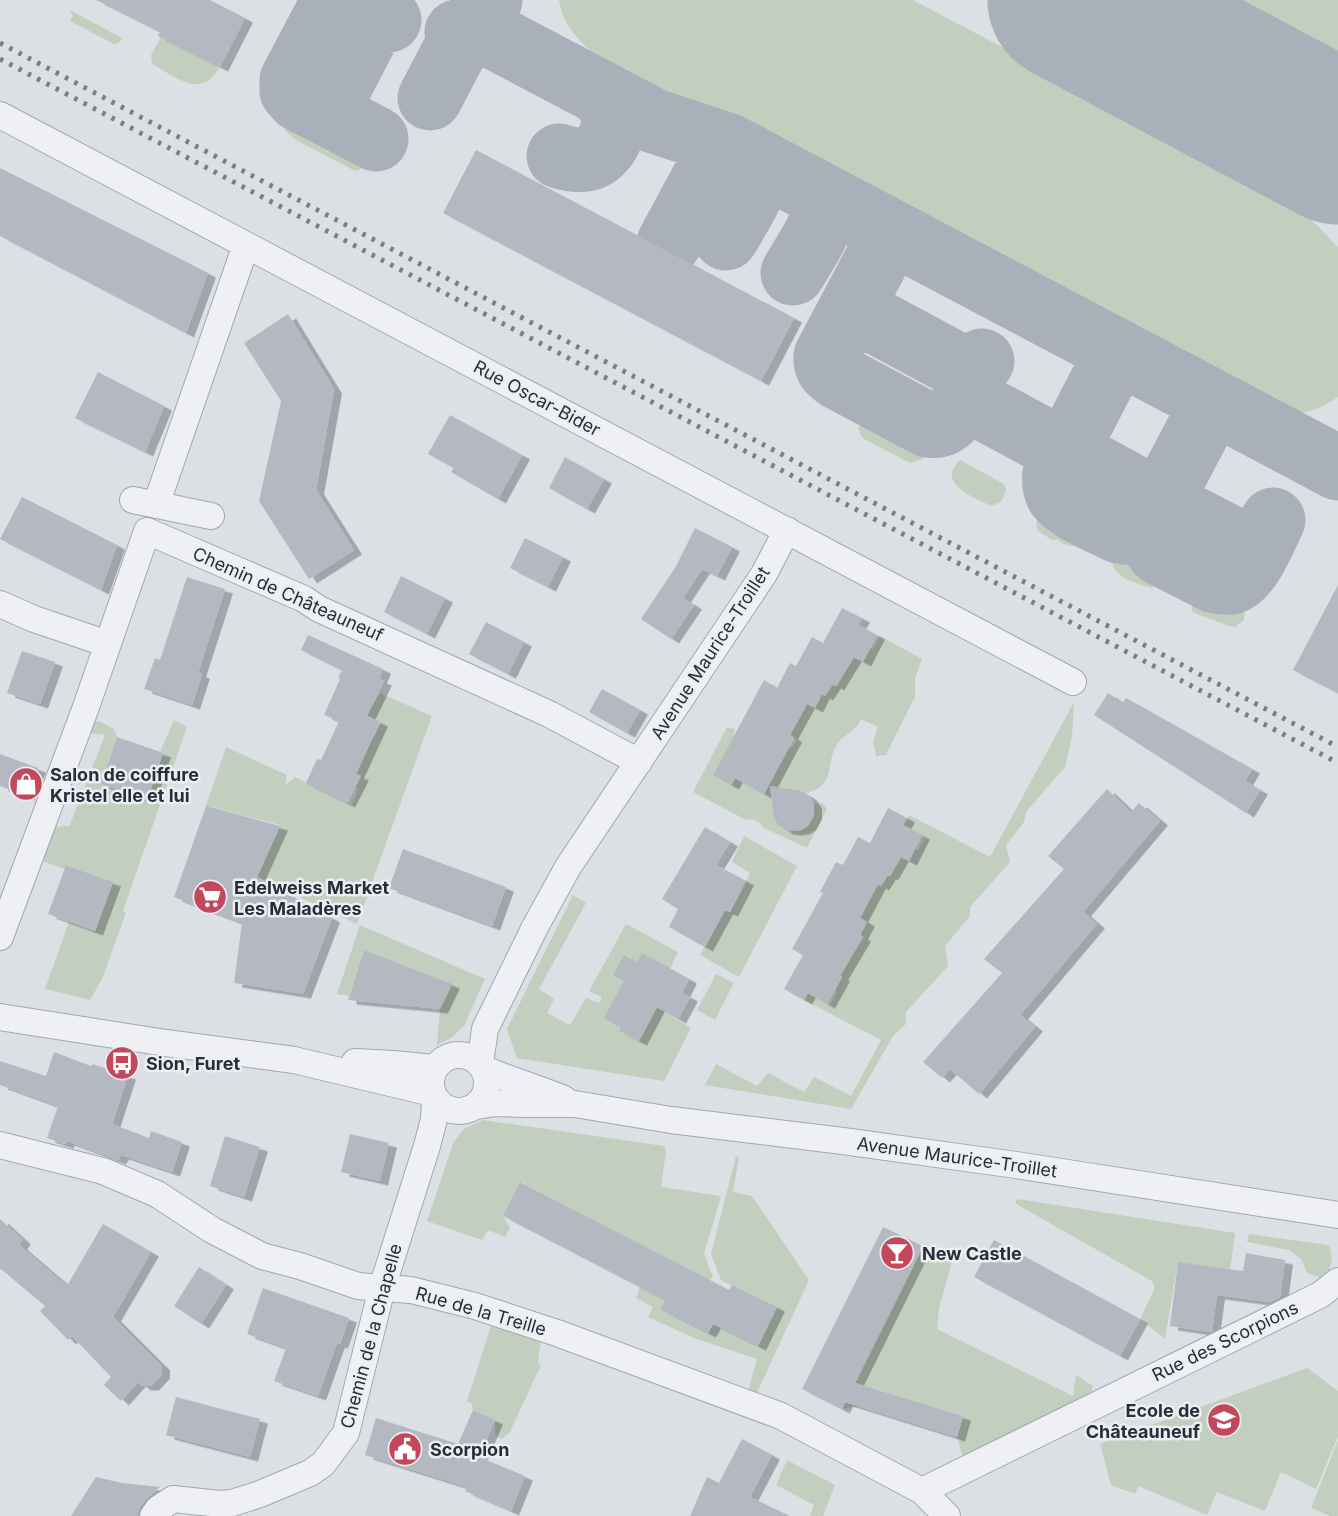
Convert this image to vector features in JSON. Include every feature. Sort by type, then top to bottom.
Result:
[{"type":"street","name":"Rue Oscar-Bider","points":[[0,115],[1073,682]]},
{"type":"street","points":[[211,516],[145,503],[246,245]]},
{"type":"street","name":"Avenue Maurice-Troillet","points":[[454,1074],[485,1030],[535,927],[568,867],[764,574],[788,530]]},
{"type":"street","name":"Chemin de Châteauneuf","points":[[108,644],[147,531],[304,598],[319,609],[549,714],[639,762]]},
{"type":"street","points":[[0,604],[34,619],[108,644],[0,937]]},
{"type":"street","name":"Avenue Maurice-Troillet","points":[[0,1017],[294,1060],[393,1064],[454,1074],[504,1077],[537,1087],[575,1104]]},
{"type":"street","points":[[454,1074],[487,1075],[487,1088],[481,1102],[469,1109],[449,1110],[443,1107],[454,1074]]},
{"type":"street","name":"Chemin de la Chapelle","points":[[153,1516],[173,1499],[208,1504],[232,1503],[283,1484],[323,1464],[346,1433],[382,1288],[428,1146],[433,1119],[454,1074]]},
{"type":"street","name":"Avenue Maurice-Troillet","points":[[469,1109],[495,1103],[575,1104],[671,1120],[1016,1165],[1338,1215]]},
{"type":"street","name":"Chemin de la Chapelle","points":[[428,1146],[469,1109]]},
{"type":"street","name":"Rue de la Treille","points":[[0,1145],[103,1171],[157,1194],[212,1230],[261,1256],[358,1286],[411,1290],[475,1306],[557,1333],[781,1416],[922,1491],[947,1516]]},
{"type":"street","name":"Rue des Scorpions","points":[[922,1491],[1320,1295],[1338,1281]]},
{"type":"green space","points":[[559,0],[913,0],[1293,201],[1338,247],[1338,397],[1319,408],[1304,412],[1267,407],[592,52],[571,29]]},
{"type":"green space","points":[[1225,0],[1338,0],[1338,60]]},
{"type":"green space","points":[[70,10],[122,38],[121,40],[114,44],[70,21],[73,16]]},
{"type":"green space","points":[[161,37],[220,67],[205,82],[197,84],[180,80],[152,64],[151,55]]},
{"type":"green space","points":[[297,107],[372,147],[369,163],[355,171],[294,139],[285,130]]},
{"type":"green space","points":[[871,413],[929,443],[931,449],[922,459],[910,463],[862,438],[858,428]]},
{"type":"green space","points":[[960,460],[1004,484],[1006,490],[1001,502],[991,506],[967,494],[954,483],[953,468]]},
{"type":"green space","points":[[1048,507],[1087,528],[1086,540],[1078,546],[1067,545],[1038,531],[1038,517]]},
{"type":"green space","points":[[1121,546],[1161,567],[1162,574],[1157,584],[1152,588],[1129,580],[1117,572],[1112,558],[1114,549]]},
{"type":"green space","points":[[1202,592],[1207,592],[1245,612],[1244,620],[1235,627],[1192,612],[1192,600]]},
{"type":"green space","points":[[880,636],[922,659],[915,678],[915,697],[886,755],[876,756],[873,741],[878,727],[861,719],[838,743],[827,778],[817,789],[807,793],[814,804],[822,803],[827,809],[807,848],[764,828],[753,819],[746,820],[693,792],[727,727],[735,729],[733,739],[713,775],[731,785],[735,778],[755,789],[782,761],[789,747],[792,748],[797,740],[788,734],[805,708],[799,705],[824,695],[830,683],[836,686],[851,663],[848,654],[863,661]]},
{"type":"green space","points":[[380,693],[432,716],[357,924],[257,877],[280,825],[206,806],[226,747],[287,775],[285,785],[295,777],[352,805],[360,776],[356,774],[370,734],[375,736],[381,723],[362,713],[366,704],[372,706]]},
{"type":"green space","points":[[1074,702],[1072,737],[1065,767],[1026,812],[1024,822],[1006,845],[1010,862],[970,907],[970,916],[945,946],[948,966],[906,1012],[906,1024],[893,1036],[851,1109],[705,1085],[716,1064],[757,1086],[768,1073],[804,1092],[814,1077],[851,1096],[881,1040],[804,1000],[808,993],[830,1005],[842,977],[828,969],[863,937],[860,935],[867,922],[854,914],[875,883],[881,886],[888,875],[890,876],[897,863],[894,854],[909,861],[915,849],[918,850],[925,837],[903,825],[909,815],[990,857]]},
{"type":"green space","points":[[174,720],[187,727],[102,979],[90,1000],[45,989],[69,922],[95,931],[113,882],[67,865],[65,869],[42,861],[55,825],[69,827],[105,735],[87,733],[92,723],[99,721],[114,729],[117,737],[101,784],[147,800],[163,754],[160,752]]},
{"type":"green space","points":[[744,836],[797,866],[739,977],[700,955],[725,910],[730,912],[750,873],[732,862]]},
{"type":"green space","points":[[573,895],[586,903],[539,989],[554,999],[547,1013],[570,1025],[586,998],[599,1003],[602,997],[589,991],[626,924],[678,952],[670,969],[643,954],[637,963],[624,956],[619,1031],[638,1041],[657,1007],[691,1028],[664,1081],[517,1058],[507,1029]]},
{"type":"green space","points":[[360,925],[485,979],[464,1026],[451,1038],[437,1045],[440,1009],[451,984],[364,950],[349,996],[337,994]]},
{"type":"green space","points":[[716,974],[734,983],[715,1020],[697,1010]]},
{"type":"green space","points":[[483,1120],[664,1146],[666,1152],[661,1187],[721,1196],[704,1254],[713,1277],[709,1280],[521,1182],[503,1216],[510,1227],[505,1237],[488,1230],[482,1240],[427,1221],[453,1143],[464,1129]]},
{"type":"green space","points":[[736,1156],[739,1157],[733,1192],[752,1196],[809,1280],[756,1395],[748,1391],[757,1359],[694,1338],[648,1317],[653,1307],[636,1298],[640,1287],[665,1300],[661,1308],[708,1333],[713,1324],[777,1307],[721,1280],[711,1254]]},
{"type":"green space","points":[[1018,1199],[1235,1233],[1230,1271],[1178,1262],[1165,1339],[1140,1319],[1155,1288],[1152,1281],[1016,1204]]},
{"type":"green space","points":[[1249,1234],[1329,1245],[1331,1263],[1326,1279],[1307,1273],[1301,1259],[1289,1250],[1247,1242]]},
{"type":"green space","points":[[925,1243],[953,1258],[939,1308],[937,1329],[1073,1396],[1076,1375],[1093,1386],[1090,1397],[964,1460],[957,1437],[963,1416],[865,1386],[858,1406],[842,1409]]},
{"type":"green space","points":[[492,1323],[541,1340],[538,1362],[541,1365],[510,1432],[502,1439],[495,1435],[495,1420],[473,1410],[472,1404],[467,1401]]},
{"type":"green space","points":[[1307,1368],[1338,1391],[1338,1436],[1316,1489],[1281,1472],[1265,1511],[1217,1492],[1207,1515],[1138,1486],[1135,1494],[1111,1485],[1100,1444]]},
{"type":"green space","points":[[1338,1440],[1338,1516],[1330,1516],[1311,1508]]},
{"type":"green space","points":[[787,1460],[835,1485],[823,1516],[810,1516],[814,1505],[776,1485]]},
{"type":"building","points":[[96,0],[210,0],[245,18],[220,67],[158,36],[160,32]]},
{"type":"building","points":[[476,150],[794,318],[761,381],[443,213]]},
{"type":"building","points":[[0,168],[208,273],[186,333],[0,236]]},
{"type":"building","points":[[288,314],[334,389],[316,490],[354,550],[309,579],[259,501],[281,401],[244,343]]},
{"type":"building","points":[[98,372],[164,406],[145,452],[75,418]]},
{"type":"building","points":[[450,415],[522,455],[498,499],[451,472],[454,468],[428,454]]},
{"type":"building","points":[[565,457],[604,479],[587,509],[549,488]]},
{"type":"building","points":[[22,497],[117,545],[101,590],[0,539]]},
{"type":"building","points":[[695,528],[732,547],[717,576],[702,569],[683,598],[694,605],[671,639],[641,619],[675,568]]},
{"type":"building","points":[[525,538],[563,557],[548,587],[510,568]]},
{"type":"building","points":[[401,576],[445,598],[427,634],[384,612]]},
{"type":"building","points":[[187,577],[225,589],[198,673],[202,674],[192,705],[144,689],[155,658],[160,660]]},
{"type":"building","points":[[1338,585],[1338,693],[1293,670]]},
{"type":"building","points":[[842,608],[862,618],[858,625],[877,635],[863,662],[854,657],[836,686],[833,684],[825,696],[822,694],[815,708],[807,704],[790,735],[794,738],[764,794],[735,778],[731,785],[713,775],[764,680],[777,688],[790,663],[796,666],[812,637],[823,643]]},
{"type":"building","points":[[486,622],[524,642],[508,674],[469,654]]},
{"type":"building","points":[[308,635],[383,669],[379,679],[384,681],[367,716],[380,722],[356,774],[361,776],[347,803],[306,783],[317,759],[321,760],[339,721],[324,715],[342,670],[301,650]]},
{"type":"building","points":[[22,651],[55,662],[40,704],[7,693]]},
{"type":"building","points":[[602,689],[640,710],[627,733],[589,712]]},
{"type":"building","points":[[1108,693],[1123,703],[1126,698],[1252,769],[1245,781],[1260,790],[1246,813],[1094,715]]},
{"type":"building","points":[[117,737],[163,753],[147,800],[101,784]]},
{"type":"building","points":[[0,754],[38,768],[27,796],[0,786]]},
{"type":"building","points":[[770,786],[801,791],[809,796],[814,804],[814,815],[808,826],[793,831],[778,825],[774,817]]},
{"type":"building","points":[[1107,789],[1131,812],[1139,803],[1160,821],[1083,912],[1097,924],[1020,1015],[1035,1027],[979,1094],[950,1069],[942,1078],[923,1062],[1002,973],[984,959],[1064,869],[1048,856]]},
{"type":"building","points":[[206,806],[280,826],[257,877],[332,918],[303,994],[234,983],[242,923],[174,897]]},
{"type":"building","points":[[888,808],[907,818],[903,825],[922,835],[909,861],[901,857],[890,876],[888,875],[881,886],[878,884],[860,918],[867,922],[860,935],[863,937],[827,1004],[808,993],[804,1000],[784,989],[803,955],[792,949],[823,893],[820,892],[836,862],[843,865],[858,837],[870,843]]},
{"type":"building","points":[[705,827],[730,842],[716,865],[746,881],[730,912],[725,910],[705,947],[669,927],[678,909],[662,899]]},
{"type":"building","points":[[403,849],[506,887],[492,926],[389,888]]},
{"type":"building","points":[[66,865],[113,882],[95,931],[48,914]]},
{"type":"building","points":[[364,950],[452,984],[440,1009],[348,1000]]},
{"type":"building","points":[[642,953],[689,979],[682,993],[690,997],[678,1019],[657,1007],[639,1041],[619,1031],[620,1027],[604,1018],[624,981],[613,975],[624,955],[637,963]]},
{"type":"building","points":[[54,1052],[91,1066],[92,1064],[128,1075],[112,1124],[149,1138],[151,1131],[182,1142],[172,1172],[121,1155],[118,1160],[67,1141],[65,1144],[47,1138],[58,1106],[0,1085],[0,1061],[46,1076]]},
{"type":"building","points":[[350,1134],[389,1143],[380,1181],[341,1172]]},
{"type":"building","points":[[225,1136],[260,1147],[244,1197],[210,1186]]},
{"type":"building","points":[[520,1182],[729,1290],[732,1285],[777,1307],[758,1346],[713,1324],[708,1333],[660,1309],[665,1300],[503,1216]]},
{"type":"building","points":[[0,1219],[23,1240],[19,1245],[67,1286],[103,1224],[151,1252],[113,1317],[162,1366],[162,1374],[151,1386],[143,1386],[138,1382],[121,1401],[104,1385],[111,1377],[72,1336],[68,1340],[40,1311],[45,1306],[1,1269],[0,1271]]},
{"type":"building","points":[[883,1227],[923,1246],[855,1383],[963,1416],[957,1437],[845,1402],[842,1409],[802,1389]]},
{"type":"building","points":[[994,1240],[1140,1319],[1120,1356],[974,1277]]},
{"type":"building","points":[[1246,1253],[1285,1260],[1280,1297],[1270,1302],[1217,1295],[1212,1331],[1170,1326],[1178,1262],[1243,1271]]},
{"type":"building","points":[[199,1267],[226,1285],[201,1324],[174,1306]]},
{"type":"building","points":[[263,1288],[349,1318],[318,1396],[274,1381],[286,1348],[247,1334]]},
{"type":"building","points":[[176,1397],[260,1419],[250,1457],[166,1435]]},
{"type":"building","points":[[473,1410],[495,1420],[479,1457],[525,1476],[511,1511],[465,1491],[467,1487],[365,1455],[376,1418],[458,1444]]},
{"type":"building","points":[[742,1439],[772,1455],[750,1497],[790,1516],[690,1516],[707,1477],[719,1483]]},
{"type":"building","points":[[96,1477],[160,1487],[145,1500],[137,1516],[71,1516]]},
{"type":"taxiway","points":[[338,119],[299,99],[292,91],[292,80],[330,8],[345,0]]},
{"type":"taxiway","points":[[430,98],[464,33],[490,0]]},
{"type":"taxiway","points":[[376,139],[338,119],[332,111],[332,101],[371,26],[389,20]]},
{"type":"taxiway","points":[[457,32],[489,34],[654,121],[727,145],[1338,468]]},
{"type":"taxiway","points":[[559,156],[587,159],[600,152],[610,139],[613,115],[601,94]]},
{"type":"taxiway","points":[[1322,134],[1338,145]]},
{"type":"taxiway","points":[[669,243],[710,167],[713,151],[705,138]]},
{"type":"taxiway","points":[[726,238],[755,183],[756,171],[749,156]]},
{"type":"taxiway","points":[[793,273],[822,219],[823,207],[816,192]]},
{"type":"taxiway","points":[[910,242],[894,244],[881,252],[826,356],[826,363],[830,371],[838,377],[928,425],[942,424],[953,415]]},
{"type":"taxiway","points":[[856,299],[864,315],[955,364],[969,365],[982,361]]},
{"type":"taxiway","points":[[1099,342],[1109,360],[1106,374],[1055,473],[1055,488],[1059,496],[1087,515],[1119,531],[1132,532],[1143,528],[1150,522],[1202,423],[1215,413],[1232,412]]},
{"type":"taxiway","points":[[973,377],[974,393],[982,407],[1047,442],[1059,442],[1075,434],[1076,447],[1085,461],[1140,491],[1154,491],[1170,484],[1173,502],[1182,513],[1238,542],[1253,542],[1266,532]]},
{"type":"taxiway","points":[[1150,522],[1152,539],[1160,553],[1215,581],[1232,582],[1251,564],[1273,520]]},
{"type":"runway","points":[[1069,0],[1338,143]]},
{"type":"railway","points":[[0,43],[1338,747]]},
{"type":"railway","points":[[0,59],[1338,763]]},
{"type":"place","name":"Salon de coiffure Kristel elle et lui","points":[[26,784]]},
{"type":"place","name":"Edelweiss Market Les Maladères","points":[[210,897]]},
{"type":"place","name":"Sion, Furet","points":[[122,1063]]},
{"type":"place","name":"New Castle","points":[[897,1253]]},
{"type":"place","name":"Ecole de Châteauneuf","points":[[1224,1420]]},
{"type":"place","name":"Scorpion","points":[[405,1449]]}]
